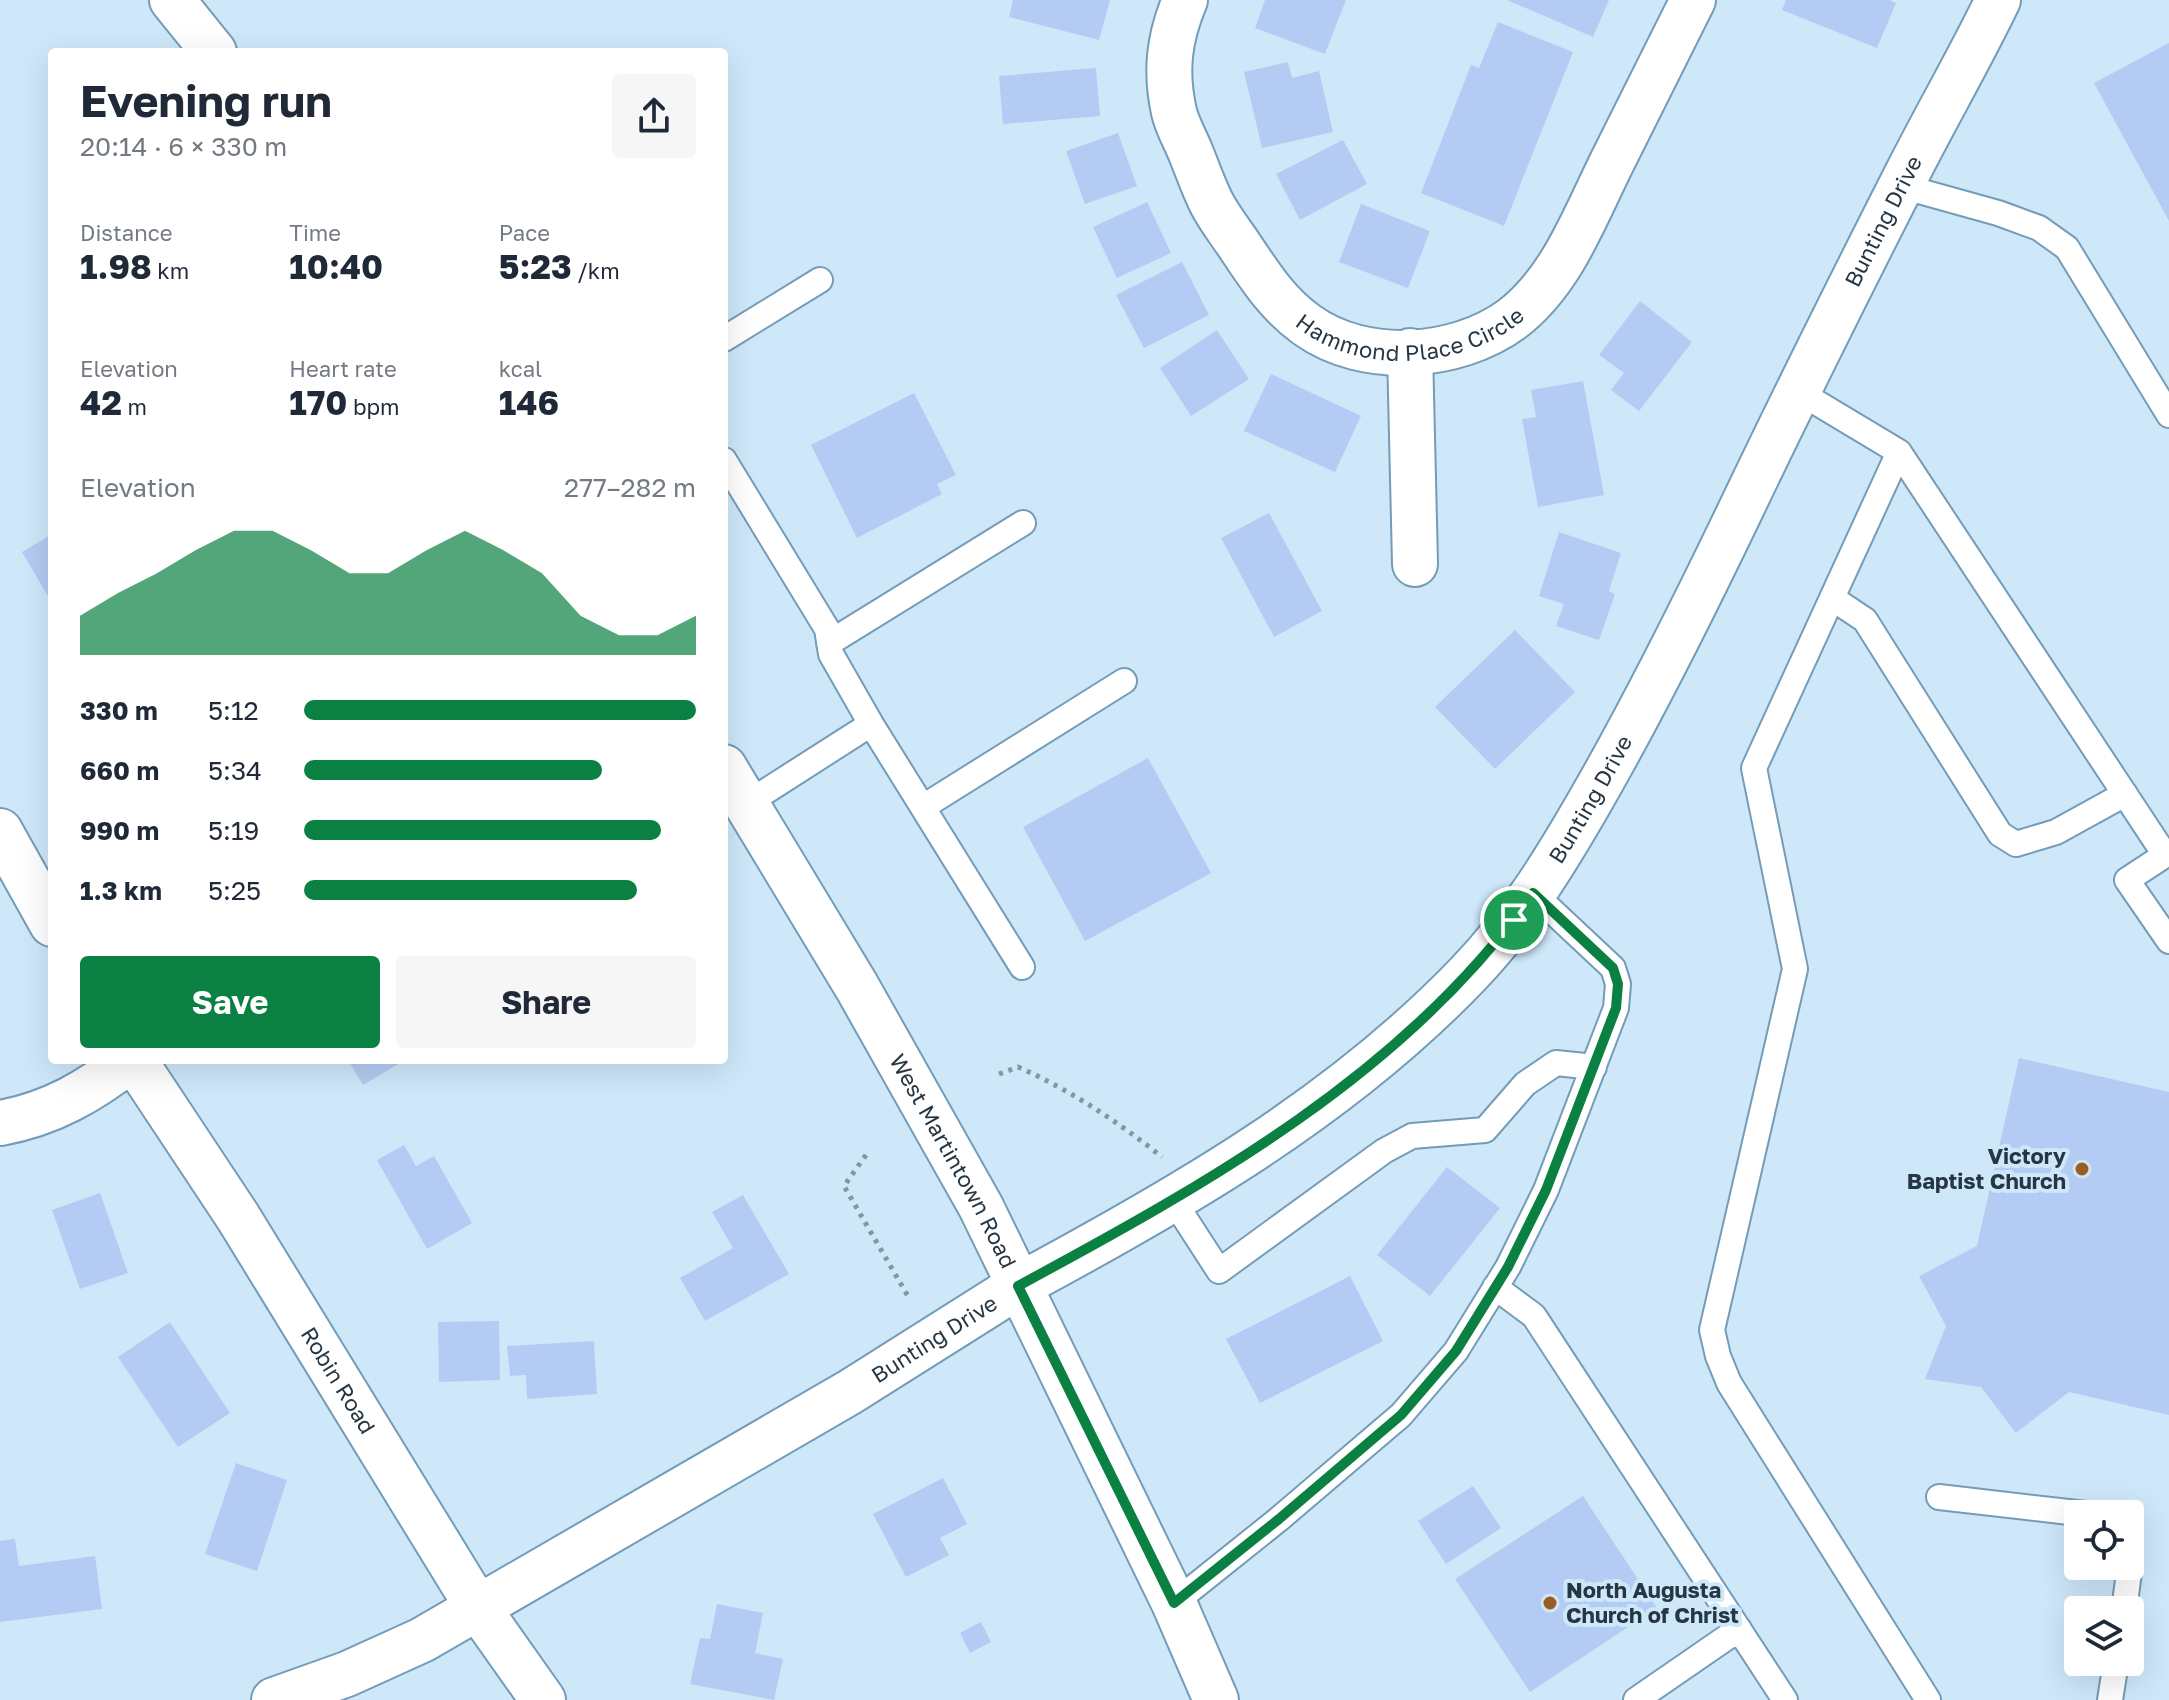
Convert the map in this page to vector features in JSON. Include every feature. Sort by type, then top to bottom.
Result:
[{"type":"street","points":[[172,0],[211,48]]},
{"type":"street","name":"Hammond Place Circle","points":[[1185,0],[1172,30],[1169,66],[1174,113],[1211,203],[1265,284],[1285,307],[1309,327],[1337,341],[1367,350],[1410,351],[1455,347],[1484,336],[1534,300],[1572,242],[1693,0]]},
{"type":"street","name":"Bunting Drive","points":[[274,1700],[347,1674],[422,1640],[850,1392],[1018,1286],[1169,1180],[1277,1134],[1353,1078],[1425,1017],[1472,971],[1553,866],[1634,724],[1695,608],[1901,186],[1998,0]]},
{"type":"street","points":[[1410,351],[1415,564]]},
{"type":"street","name":"West Martintown Road","points":[[728,774],[865,1001],[981,1207],[1174,1603],[1216,1700]]},
{"type":"street","points":[[0,831],[48,917]]},
{"type":"street","points":[[0,1123],[20,1120],[57,1107],[92,1089],[126,1064]]},
{"type":"street","name":"Robin Road","points":[[135,1064],[238,1217],[478,1608],[543,1700]]},
{"type":"lane","points":[[1901,186],[1998,213],[2039,228],[2067,248],[2169,415]]},
{"type":"lane","points":[[728,337],[820,280]]},
{"type":"lane","points":[[1799,392],[1899,452],[2167,853],[2127,880],[2169,941]]},
{"type":"lane","points":[[1899,452],[1754,768],[1795,969],[1712,1330],[1729,1383],[1928,1700]]},
{"type":"lane","points":[[728,467],[827,629],[831,654],[871,724],[1022,967]]},
{"type":"lane","points":[[829,643],[1023,523]]},
{"type":"lane","points":[[1832,598],[1865,620],[2000,834],[2016,844],[2056,832],[2125,794]]},
{"type":"lane","points":[[923,807],[1124,681]]},
{"type":"lane","points":[[746,804],[871,724]]},
{"type":"lane","points":[[1174,1603],[1401,1415],[1456,1351],[1495,1287],[1546,1190],[1616,1008],[1618,984],[1613,968],[1533,893]]},
{"type":"lane","points":[[1169,1180],[1219,1271],[1384,1151],[1412,1136],[1485,1130],[1525,1084],[1556,1063],[1594,1067]]},
{"type":"lane","points":[[1495,1287],[1534,1316],[1785,1700]]},
{"type":"lane","points":[[1939,1497],[2064,1511]]},
{"type":"lane","points":[[1636,1700],[1739,1629]]},
{"type":"lane","points":[[2110,1700],[2114,1676]]},
{"type":"path","points":[[999,1074],[1018,1067],[1060,1086],[1136,1136],[1169,1180]]},
{"type":"path","points":[[866,1155],[844,1186],[909,1298]]},
{"type":"building","points":[[1013,0],[1110,0],[1099,40],[1009,17]]},
{"type":"building","points":[[1265,0],[1346,0],[1325,54],[1255,28]]},
{"type":"building","points":[[1507,0],[1609,0],[1593,37]]},
{"type":"building","points":[[1786,0],[1889,0],[1896,3],[1877,48],[1782,10]]},
{"type":"building","points":[[1498,22],[1573,52],[1504,226],[1421,193],[1471,65],[1479,68]]},
{"type":"building","points":[[2169,43],[2169,221],[2094,83]]},
{"type":"building","points":[[1288,62],[1292,78],[1319,71],[1333,132],[1262,148],[1244,72]]},
{"type":"building","points":[[1096,68],[1100,116],[1003,124],[999,76]]},
{"type":"building","points":[[1118,133],[1137,186],[1085,204],[1066,151]]},
{"type":"building","points":[[1343,140],[1367,184],[1300,220],[1276,174]]},
{"type":"building","points":[[1147,202],[1171,253],[1117,278],[1093,227]]},
{"type":"building","points":[[1361,204],[1430,231],[1408,288],[1339,262]]},
{"type":"building","points":[[1182,262],[1209,315],[1144,348],[1116,295]]},
{"type":"building","points":[[1640,301],[1692,342],[1639,411],[1611,390],[1624,373],[1599,355]]},
{"type":"building","points":[[1217,330],[1249,379],[1191,416],[1160,368]]},
{"type":"building","points":[[1271,374],[1361,416],[1335,472],[1244,431]]},
{"type":"building","points":[[1583,381],[1604,495],[1538,507],[1522,419],[1536,417],[1531,390]]},
{"type":"building","points":[[914,393],[956,475],[937,484],[942,494],[857,538],[811,445]]},
{"type":"building","points":[[1269,513],[1322,611],[1274,637],[1221,538]]},
{"type":"building","points":[[1559,532],[1621,553],[1609,591],[1615,594],[1599,640],[1556,626],[1564,604],[1539,596]]},
{"type":"building","points":[[48,536],[48,596],[22,552]]},
{"type":"building","points":[[1515,630],[1575,692],[1495,769],[1435,707]]},
{"type":"building","points":[[1148,758],[1211,873],[1085,941],[1023,827]]},
{"type":"building","name":"Victory Baptist Church","points":[[2019,1058],[2169,1092],[2169,1415],[2069,1392],[2016,1433],[1981,1387],[1925,1379],[1946,1326],[1919,1276],[1977,1246]]},
{"type":"building","points":[[350,1064],[398,1064],[363,1085]]},
{"type":"building","points":[[404,1145],[416,1166],[434,1156],[472,1223],[427,1249],[377,1160]]},
{"type":"building","points":[[1447,1167],[1500,1208],[1430,1296],[1377,1255]]},
{"type":"building","points":[[100,1193],[128,1273],[80,1289],[52,1210]]},
{"type":"building","points":[[743,1195],[789,1274],[705,1321],[680,1278],[733,1248],[712,1212]]},
{"type":"building","points":[[1350,1276],[1383,1341],[1260,1403],[1226,1339]]},
{"type":"building","points":[[499,1321],[500,1380],[439,1382],[438,1322]]},
{"type":"building","points":[[170,1322],[230,1413],[178,1447],[118,1357]]},
{"type":"building","points":[[594,1341],[597,1394],[527,1399],[526,1375],[510,1376],[507,1346]]},
{"type":"building","points":[[236,1463],[287,1480],[257,1571],[205,1554]]},
{"type":"building","points":[[943,1478],[967,1524],[940,1538],[949,1555],[906,1577],[873,1514]]},
{"type":"building","points":[[1473,1486],[1501,1528],[1446,1564],[1418,1521]]},
{"type":"building","points":[[1583,1496],[1657,1608],[1530,1692],[1455,1579]]},
{"type":"building","points":[[15,1539],[19,1566],[95,1556],[102,1609],[0,1622],[0,1541]]},
{"type":"building","points":[[717,1604],[763,1613],[755,1653],[783,1659],[774,1700],[690,1684],[700,1638],[710,1639]]},
{"type":"building","points":[[981,1622],[991,1642],[970,1653],[960,1633]]},
{"type":"place","name":"Victory Baptist Church","points":[[2082,1169]]},
{"type":"place","name":"North Augusta Church of Christ","points":[[1550,1603]]},
{"type":"route","points":[[1533,893],[1613,968],[1618,984],[1616,1008],[1546,1190],[1508,1267],[1456,1351],[1401,1415],[1174,1603],[1018,1286],[1197,1186],[1277,1134],[1353,1078],[1425,1017],[1472,971],[1514,920],[1533,893]]}]
